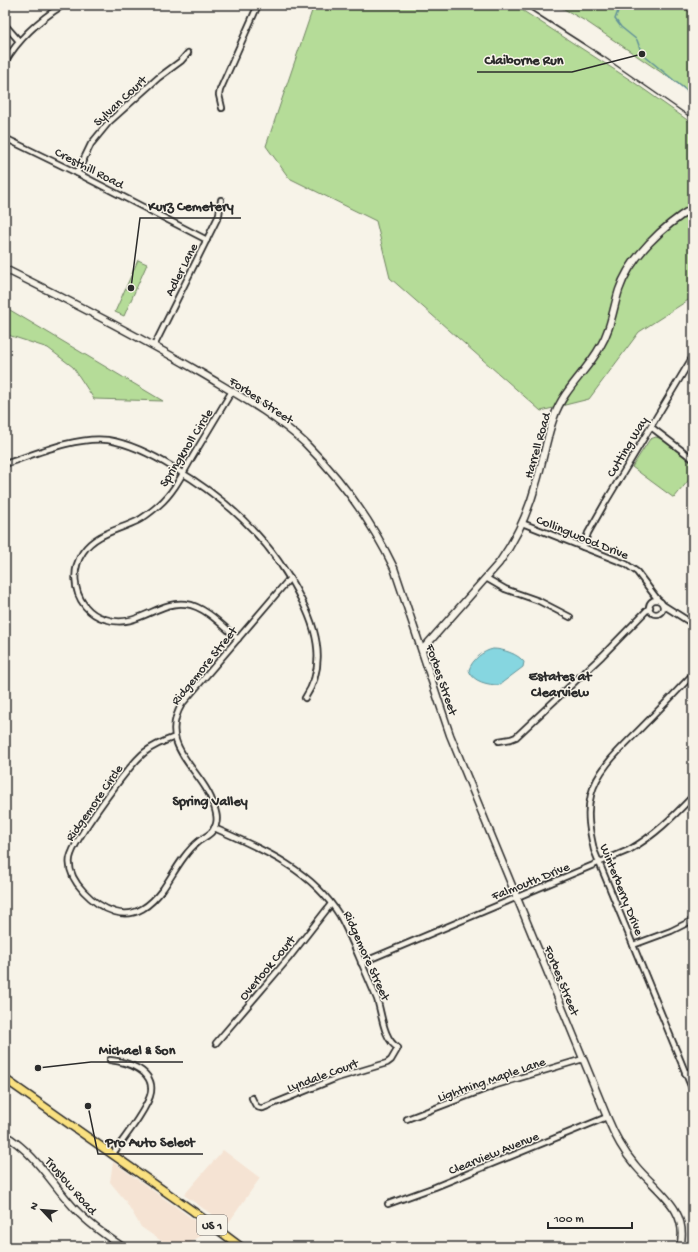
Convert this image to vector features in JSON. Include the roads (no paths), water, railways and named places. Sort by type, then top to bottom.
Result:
[{"type":"main road","name":"US 1","points":[[5,1079],[193,1211],[241,1247]]},
{"type":"street","points":[[5,62],[20,40],[40,21],[63,5]]},
{"type":"street","points":[[222,108],[219,96],[220,90],[258,5]]},
{"type":"street","points":[[5,25],[20,40]]},
{"type":"street","name":"Sylvan Court","points":[[77,173],[91,144],[109,122],[158,78],[181,61],[188,53]]},
{"type":"street","name":"Cresthill Road","points":[[5,138],[77,173],[207,240]]},
{"type":"street","name":"Adler Lane","points":[[154,346],[219,215],[221,200]]},
{"type":"street","name":"Harrell Road","points":[[422,650],[486,578],[508,550],[522,523],[536,484],[554,415],[564,396],[592,360],[605,338],[610,327],[618,292],[627,272],[644,249],[662,230],[693,208]]},
{"type":"street","name":"Forbes Street","points":[[5,269],[154,346],[232,391],[276,419],[304,443],[340,484],[360,510],[378,537],[394,568],[450,735],[606,1117],[626,1154],[678,1214],[682,1228],[680,1247]]},
{"type":"street","name":"Cutting Way","points":[[583,547],[593,525],[692,358]]},
{"type":"street","name":"Springknoll Circle","points":[[232,391],[183,473],[166,498],[151,512],[137,521],[103,535],[88,546],[79,559],[76,566],[75,575],[77,591],[80,599],[89,610],[102,618],[114,621],[127,621],[174,604],[181,603],[194,605],[206,612],[238,639]]},
{"type":"street","points":[[651,427],[693,459]]},
{"type":"street","points":[[5,464],[77,442],[98,440],[114,442],[133,446],[156,457],[183,473],[219,498],[248,522],[271,549],[290,578],[308,612],[314,630],[319,658],[315,677],[305,698]]},
{"type":"street","name":"Collingwood Drive","points":[[522,523],[630,566],[641,577],[658,600]]},
{"type":"street","name":"Ridgemore Street","points":[[290,578],[182,704],[176,715],[174,723],[175,737],[182,754],[204,783],[209,793],[217,820],[214,828],[255,846],[283,861],[311,882],[331,904],[346,927],[380,1010],[386,1031],[393,1046],[398,1048]]},
{"type":"street","points":[[486,578],[506,589],[539,601],[570,617]]},
{"type":"street","name":"Collingwood Drive","points":[[650,590],[652,602]]},
{"type":"street","points":[[500,741],[512,739],[516,736],[583,674],[650,607],[652,602],[658,600],[661,601],[663,605],[693,624]]},
{"type":"street","points":[[661,612],[663,605]]},
{"type":"street","points":[[650,607],[653,612]]},
{"type":"street","points":[[643,614],[653,612],[657,614],[661,612],[673,612]]},
{"type":"street","name":"Winterberry Drive","points":[[693,674],[617,753],[599,776],[591,794],[588,813],[591,838],[599,863],[693,1091]]},
{"type":"street","name":"Ridgemore Circle","points":[[175,737],[151,747],[138,759],[86,827],[70,858],[72,876],[75,882],[87,894],[105,908],[126,914],[139,911],[153,902],[190,851],[214,828]]},
{"type":"street","name":"Falmouth Drive","points":[[361,963],[629,850],[649,838],[672,818],[693,796]]},
{"type":"street","name":"Overlook Court","points":[[216,1043],[288,959],[331,904]]},
{"type":"street","points":[[633,945],[671,931],[693,920]]},
{"type":"street","name":"Lyndale Court","points":[[252,1098],[256,1106],[263,1108],[337,1078],[387,1064],[398,1048]]},
{"type":"street","name":"Lightning Maple Lane","points":[[407,1119],[496,1085],[583,1059]]},
{"type":"street","points":[[110,1060],[125,1063],[143,1072],[150,1081],[151,1091],[140,1115],[112,1155]]},
{"type":"street","points":[[685,1073],[693,1071]]},
{"type":"street","name":"Clearview Avenue","points":[[388,1204],[436,1187],[606,1117]]},
{"type":"street","name":"Truslow Road","points":[[5,1135],[32,1155],[64,1196],[84,1218],[105,1235],[124,1247]]},
{"type":"water","points":[[493,649],[510,652],[524,662],[523,667],[499,685],[477,680],[469,670],[470,666],[478,656]]},
{"type":"waterway","points":[[615,5],[618,11],[615,19],[621,27],[637,40],[642,54],[693,96]]},
{"type":"railway","points":[[523,5],[604,57],[693,119]]},
{"type":"place","name":"Claiborne Run","points":[[642,54]]},
{"type":"place","name":"Kurz Cemetery","points":[[131,288]]},
{"type":"place","name":"Michael & Son","points":[[38,1068]]},
{"type":"place","name":"Pro Auto Select","points":[[88,1106]]},
{"type":"district","name":"Estates at Clearview","points":[[560,684]]},
{"type":"district","name":"Spring Valley","points":[[210,800]]}]
